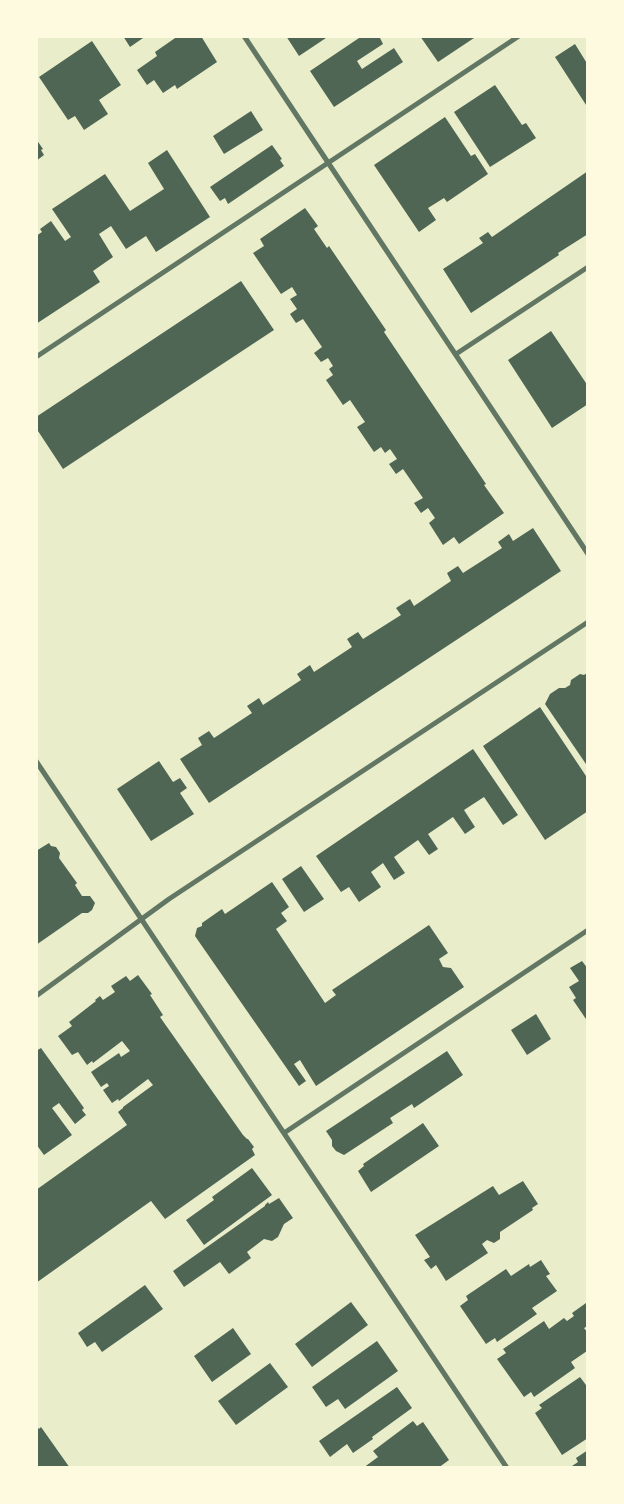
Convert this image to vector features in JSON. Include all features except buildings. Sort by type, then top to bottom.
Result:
[{"type":"street","points":[[244,36],[588,554]]},
{"type":"street","points":[[36,356],[518,36]]},
{"type":"street","points":[[456,354],[588,267]]},
{"type":"street","points":[[36,996],[141,920],[588,622]]},
{"type":"street","points":[[36,761],[507,1468]]},
{"type":"street","points":[[284,1133],[588,930]]}]
